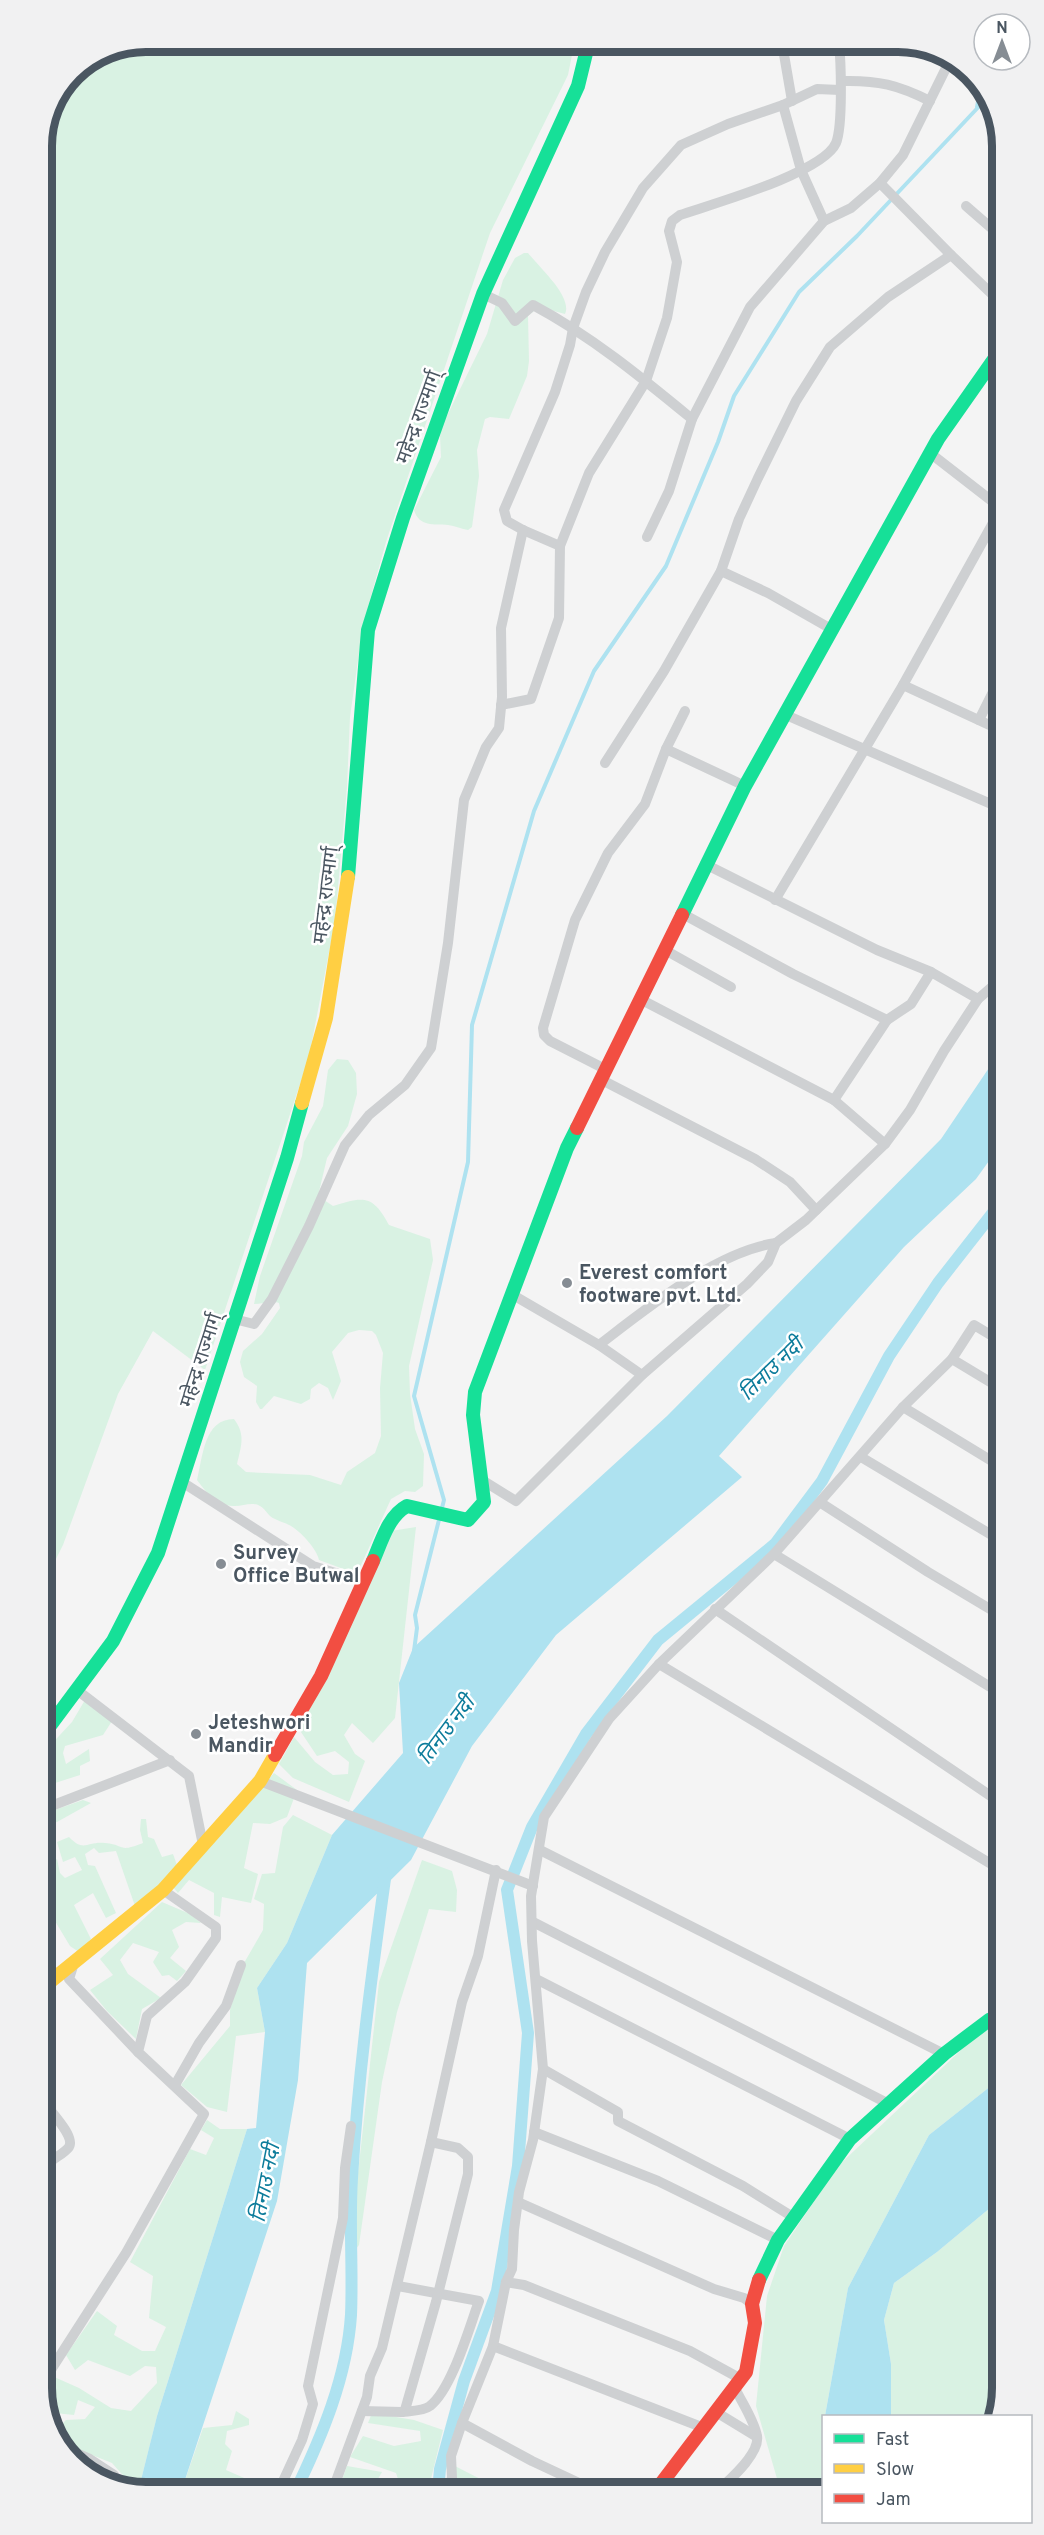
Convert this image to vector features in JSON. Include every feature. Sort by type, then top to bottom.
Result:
[{"type":"main road","name":"महेन्द्र राज्मार्ग्","points":[[52,1722],[113,1641],[158,1554],[287,1158],[326,1018],[348,884],[358,734],[368,630],[403,518],[483,294],[578,86],[586,53]]},
{"type":"main road","points":[[52,1981],[73,1966],[163,1890],[260,1781],[321,1676],[391,1521],[400,1509],[407,1506],[468,1520],[484,1502],[473,1415],[475,1392],[567,1148],[745,786],[930,453],[992,362]]},
{"type":"main road","points":[[662,2482],[746,2372],[755,2323],[752,2304],[756,2286],[778,2240],[793,2217],[850,2139],[944,2054],[992,2019]]},
{"type":"street","points":[[783,53],[787,103],[801,170],[824,221]]},
{"type":"street","points":[[501,705],[531,699],[559,618],[560,546],[589,474],[646,381],[667,318],[677,262],[669,231],[672,221],[680,215],[764,188],[801,170],[830,151],[836,143],[841,86],[839,53]]},
{"type":"street","points":[[647,537],[669,491],[692,418],[750,307],[824,221],[851,208],[879,183],[903,155],[947,67]]},
{"type":"street","points":[[560,546],[507,521],[504,510],[555,392],[586,292],[605,252],[643,188],[681,145],[817,89],[871,80],[902,87],[930,100]]},
{"type":"street","points":[[879,183],[992,294]]},
{"type":"street","points":[[966,206],[992,229]]},
{"type":"street","points":[[606,763],[664,671],[721,571],[739,519],[758,478],[796,401],[830,347],[888,297],[951,255]]},
{"type":"street","points":[[483,294],[502,303],[515,321],[533,305],[573,328],[692,418]]},
{"type":"street","points":[[930,453],[992,500]]},
{"type":"street","points":[[775,899],[903,685],[992,525]]},
{"type":"street","points":[[234,1319],[254,1324],[272,1299],[309,1226],[345,1145],[369,1115],[405,1085],[431,1048],[448,943],[464,800],[486,747],[499,728],[501,628],[523,530]]},
{"type":"street","points":[[721,571],[768,593],[833,630]]},
{"type":"street","points":[[903,685],[992,726]]},
{"type":"street","points":[[980,720],[992,695]]},
{"type":"street","points":[[685,711],[666,749],[645,804],[608,854],[575,920],[543,1028],[544,1035],[602,1074],[755,1159],[790,1182],[816,1210]]},
{"type":"street","points":[[786,715],[992,804]]},
{"type":"street","points":[[666,749],[745,786]]},
{"type":"street","points":[[705,864],[877,950],[931,972],[978,999]]},
{"type":"street","points":[[683,914],[793,974],[887,1020]]},
{"type":"street","points":[[665,950],[731,987]]},
{"type":"street","points":[[834,1100],[887,1020],[911,1004],[931,972]]},
{"type":"street","points":[[482,1480],[516,1500],[642,1375],[747,1284],[768,1262],[776,1243],[816,1210],[885,1144],[910,1110],[944,1051],[978,999],[992,987]]},
{"type":"street","points":[[640,999],[834,1100],[885,1144]]},
{"type":"street","points":[[599,1345],[653,1304],[709,1268],[759,1245],[776,1243]]},
{"type":"street","points":[[513,1295],[599,1345],[642,1375]]},
{"type":"street","points":[[450,2482],[451,2456],[493,2346],[506,2282],[512,2270],[513,2229],[534,2132],[543,2069],[531,1896],[544,1817],[609,1719],[659,1664],[774,1554],[903,1407],[952,1359],[974,1325],[992,1336]]},
{"type":"street","points":[[952,1359],[992,1383]]},
{"type":"street","points":[[903,1407],[992,1461]]},
{"type":"street","points":[[861,1457],[992,1535]]},
{"type":"street","points":[[182,1482],[313,1566],[363,1582]]},
{"type":"street","points":[[821,1503],[992,1610]]},
{"type":"street","points":[[774,1554],[992,1688]]},
{"type":"street","points":[[715,1609],[992,1797]]},
{"type":"street","points":[[659,1664],[992,1865]]},
{"type":"street","points":[[76,1690],[189,1776],[203,1845]]},
{"type":"street","points":[[52,1807],[170,1760]]},
{"type":"street","points":[[260,1781],[533,1886]]},
{"type":"street","points":[[540,1850],[944,2054]]},
{"type":"street","points":[[335,2482],[368,2397],[370,2376],[382,2348],[432,2142],[462,2002],[478,1956],[496,1870]]},
{"type":"street","points":[[138,2052],[147,2016],[185,1982],[216,1938],[216,1927],[163,1890]]},
{"type":"street","points":[[533,1922],[889,2104]]},
{"type":"street","points":[[175,2085],[199,2043],[226,2006],[241,1965]]},
{"type":"street","points":[[52,2368],[126,2253],[204,2114],[138,2052],[69,1979],[73,1966]]},
{"type":"street","points":[[536,1979],[850,2139]]},
{"type":"street","points":[[543,2069],[618,2112],[618,2121],[743,2186],[793,2217]]},
{"type":"street","points":[[52,2113],[67,2133],[70,2146],[52,2162]]},
{"type":"street","points":[[283,2482],[302,2440],[313,2404],[308,2386],[343,2218],[345,2168],[351,2126]]},
{"type":"street","points":[[534,2132],[658,2181],[778,2240]]},
{"type":"street","points":[[402,2412],[405,2410],[438,2294],[468,2174],[468,2157],[458,2148],[432,2142]]},
{"type":"street","points":[[518,2202],[714,2289],[744,2298],[752,2304]]},
{"type":"street","points":[[506,2282],[524,2285],[690,2351],[738,2384],[758,2437],[755,2449],[740,2471],[728,2482]]},
{"type":"street","points":[[362,2411],[402,2412],[428,2408],[441,2394],[460,2354],[479,2301],[398,2286]]},
{"type":"street","points":[[493,2346],[704,2428]]},
{"type":"street","points":[[716,2412],[758,2437]]},
{"type":"street","points":[[462,2423],[532,2461],[577,2482]]},
{"type":"street","points":[[80,2454],[114,2476]]},
{"type":"green space","points":[[146,52],[572,53],[568,75],[490,233],[386,542],[363,625],[350,717],[347,787],[335,921],[309,1057],[205,1370],[153,1331],[118,1394],[63,1545],[52,1566],[53,140],[56,122],[62,105],[84,76],[99,65],[128,54]]},
{"type":"green space","points":[[528,253],[560,291],[566,307],[565,314],[539,307],[528,316],[527,376],[509,419],[490,417],[485,419],[477,450],[479,476],[472,527],[468,530],[451,525],[423,522],[414,510],[441,457],[442,426],[487,334],[503,280],[515,258]]},
{"type":"green space","points":[[337,1059],[348,1060],[356,1073],[357,1094],[348,1126],[327,1158],[318,1196],[333,1206],[367,1200],[378,1208],[389,1225],[430,1239],[433,1260],[409,1366],[415,1429],[424,1454],[423,1486],[415,1492],[405,1491],[391,1499],[357,1574],[319,1560],[312,1546],[299,1532],[272,1518],[260,1506],[253,1504],[233,1506],[221,1503],[197,1480],[207,1440],[216,1425],[224,1421],[234,1419],[238,1425],[242,1441],[237,1464],[246,1472],[310,1475],[341,1485],[347,1472],[375,1453],[381,1436],[380,1388],[383,1353],[372,1331],[359,1330],[348,1333],[332,1352],[341,1381],[333,1400],[328,1388],[319,1383],[311,1389],[310,1399],[301,1404],[274,1396],[260,1409],[256,1402],[257,1386],[244,1377],[240,1362],[243,1351],[262,1334],[280,1308],[279,1303],[276,1302],[254,1304],[260,1276],[302,1156],[304,1142],[323,1106],[328,1070]]},
{"type":"green space","points":[[416,1527],[395,1718],[373,1743],[352,1723],[344,1735],[355,1754],[365,1761],[349,1802],[293,1778],[279,1764],[294,1737],[315,1762],[333,1775],[348,1774],[349,1762],[335,1751],[317,1756],[299,1729],[338,1651],[391,1531]]},
{"type":"green space","points":[[85,1700],[112,1721],[103,1735],[65,1746],[63,1753],[66,1764],[89,1749],[90,1761],[80,1766],[80,1775],[52,1784],[52,1743],[72,1722]]},
{"type":"green space","points":[[274,1773],[297,1790],[287,1817],[270,1824],[253,1823],[244,1868],[258,1874],[251,1903],[222,1897],[220,1917],[214,1915],[214,1893],[189,1880],[178,1893],[173,1887]]},
{"type":"green space","points":[[83,1800],[91,1803],[52,1823],[52,1811]]},
{"type":"green space","points":[[293,1815],[332,1835],[287,1943],[257,1988],[265,2032],[236,2036],[227,2112],[207,2107],[181,2085],[230,2026],[230,2010],[244,1963],[263,1930],[264,1904],[254,1899],[262,1874],[275,1873],[283,1827]]},
{"type":"green space","points":[[141,1819],[146,1819],[148,1837],[154,1839],[162,1857],[173,1854],[178,1868],[135,1906],[116,1851],[99,1853],[94,1848],[85,1854],[88,1865],[95,1866],[116,1913],[106,1918],[93,1893],[74,1905],[91,1939],[79,1952],[70,1946],[52,1916],[52,1862],[57,1859],[60,1873],[65,1878],[82,1870],[75,1857],[63,1862],[57,1842],[69,1837],[82,1845],[105,1843],[122,1848],[129,1847],[143,1843],[140,1830]]},
{"type":"green space","points":[[422,1860],[452,1871],[457,1890],[456,1912],[429,1909],[397,2012],[382,2082],[359,2245],[354,2251],[354,2210],[379,1982]]},
{"type":"green space","points":[[162,1902],[190,1914],[201,1923],[186,1922],[172,1930],[179,1947],[170,1958],[186,1971],[177,1981],[169,1975],[162,1976],[153,1962],[159,1952],[133,1943],[120,1960],[128,1974],[161,1998],[142,2009],[136,2039],[107,2011],[90,1990],[113,1975],[100,1959]]},
{"type":"green space","points":[[992,2028],[992,2085],[929,2135],[848,2288],[825,2415],[822,2415],[822,2482],[778,2482],[756,2406],[767,2296],[784,2246],[838,2166],[977,2035]]},
{"type":"green space","points":[[207,2120],[220,2129],[247,2129],[157,2416],[140,2482],[128,2481],[112,2463],[73,2447],[68,2441],[60,2426],[66,2420],[85,2419],[95,2407],[78,2400],[74,2415],[56,2413],[52,2376],[79,2388],[111,2408],[131,2411],[157,2383],[156,2367],[145,2366],[130,2376],[88,2360],[75,2370],[66,2355],[97,2311],[117,2326],[114,2335],[142,2351],[155,2351],[166,2327],[149,2318],[153,2276],[130,2262],[190,2149],[206,2155],[214,2138],[201,2130]]},
{"type":"green space","points":[[992,2206],[992,2389],[988,2415],[891,2415],[891,2364],[884,2320],[894,2283],[937,2252]]},
{"type":"green space","points":[[236,2411],[249,2419],[249,2425],[227,2431],[225,2444],[232,2451],[226,2470],[251,2482],[184,2482],[203,2428],[232,2425]]},
{"type":"green space","points":[[372,2413],[414,2420],[443,2430],[430,2482],[399,2482],[396,2473],[350,2457],[363,2436],[394,2446],[421,2441],[420,2431],[368,2423]]},
{"type":"green space","points":[[451,2464],[486,2482],[446,2482]]},
{"type":"green space","points":[[347,2466],[382,2472],[376,2482],[341,2482]]},
{"type":"water","name":"तिनाउ नदी","points":[[992,1063],[992,1157],[976,1179],[904,1247],[719,1456],[742,1477],[556,1635],[472,1746],[411,1860],[307,1963],[298,2080],[277,2201],[184,2482],[140,2482],[157,2416],[247,2129],[256,2128],[265,2032],[257,1988],[287,1943],[332,1835],[403,1753],[399,1683],[413,1648],[667,1416],[941,1139]]},
{"type":"water","points":[[992,2085],[992,2206],[937,2252],[894,2283],[884,2320],[891,2364],[891,2415],[825,2415],[848,2288],[929,2135]]},
{"type":"waterway","points":[[977,107],[978,99]]},
{"type":"waterway","points":[[414,1651],[417,1628],[415,1615],[444,1500],[414,1396],[468,1162],[472,1025],[534,811],[594,671],[666,566],[718,442],[734,396],[799,292],[857,236],[981,104]]},
{"type":"waterway","points":[[439,2482],[440,2469],[464,2381],[497,2291],[518,2166],[528,2033],[507,1890],[532,1827],[586,1734],[658,1640],[775,1544],[822,1481],[889,1356],[938,1283],[992,1214]]},
{"type":"waterway","points":[[300,2482],[332,2406],[349,2338],[352,2281],[351,2195],[366,2028],[385,1879],[383,1872]]},
{"type":"traffic: fast","points":[[348,877],[368,630],[403,518],[483,294],[578,86],[586,53]]},
{"type":"traffic: fast","points":[[682,915],[745,786],[938,439],[992,362]]},
{"type":"traffic: fast","points":[[52,1723],[113,1641],[158,1553],[287,1158],[302,1103]]},
{"type":"traffic: fast","points":[[373,1561],[390,1523],[400,1510],[407,1506],[468,1520],[484,1502],[473,1415],[475,1392],[567,1148],[577,1128]]},
{"type":"traffic: fast","points":[[759,2280],[778,2240],[850,2139],[944,2054],[992,2019]]},
{"type":"traffic: slow","points":[[302,1103],[326,1018],[348,877]]},
{"type":"traffic: slow","points":[[52,1980],[163,1890],[260,1781],[275,1755]]},
{"type":"traffic: jam","points":[[577,1128],[682,915]]},
{"type":"traffic: jam","points":[[275,1755],[321,1676],[373,1561]]},
{"type":"traffic: jam","points":[[662,2482],[746,2372],[755,2323],[752,2304],[759,2280]]},
{"type":"place","name":"Everest comfort footware pvt. Ltd.","points":[[567,1283]]},
{"type":"place","name":"Survey Office Butwal","points":[[221,1564]]},
{"type":"place","name":"Jeteshwori Mandir","points":[[196,1734]]}]
